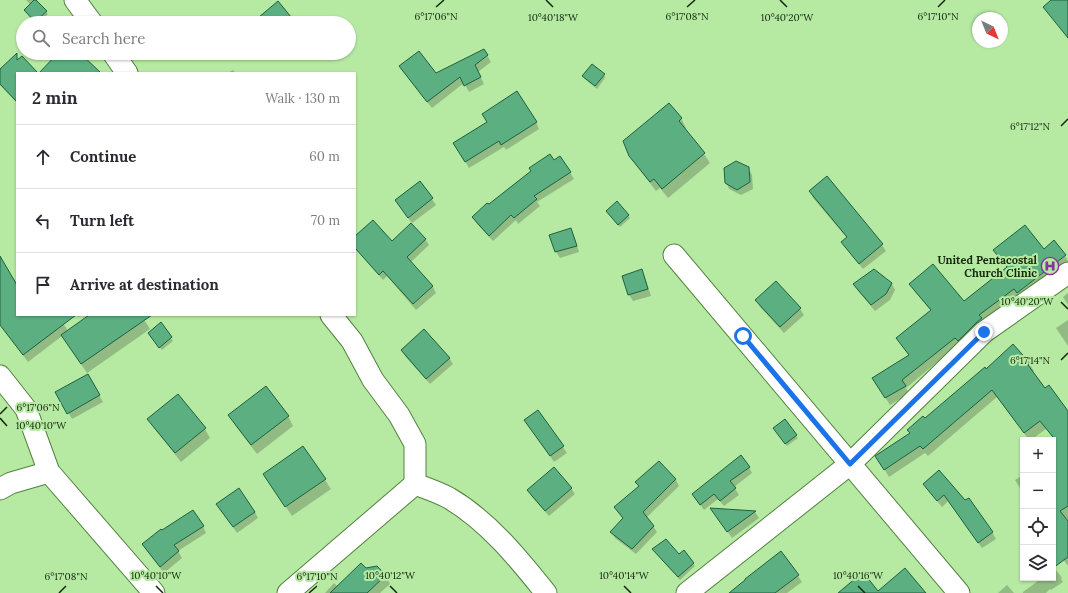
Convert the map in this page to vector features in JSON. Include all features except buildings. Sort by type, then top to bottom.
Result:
[{"type":"street","points":[[75,0],[87,16]]},
{"type":"street","points":[[118,60],[127,72]]},
{"type":"street","points":[[674,255],[959,593]]},
{"type":"street","points":[[687,593],[850,464],[984,332],[1068,273]]},
{"type":"street","points":[[288,593],[414,484],[415,444],[399,415],[373,380],[352,341],[332,316]]},
{"type":"street","points":[[0,376],[26,409],[49,472],[154,593]]},
{"type":"street","points":[[0,489],[11,483],[49,472]]},
{"type":"street","points":[[414,484],[448,498],[471,513],[502,540],[546,593]]},
{"type":"place","name":"United Pentacostal Church Clinic","points":[[1050,266]]},
{"type":"route","points":[[743,336],[850,464],[984,332]]}]
